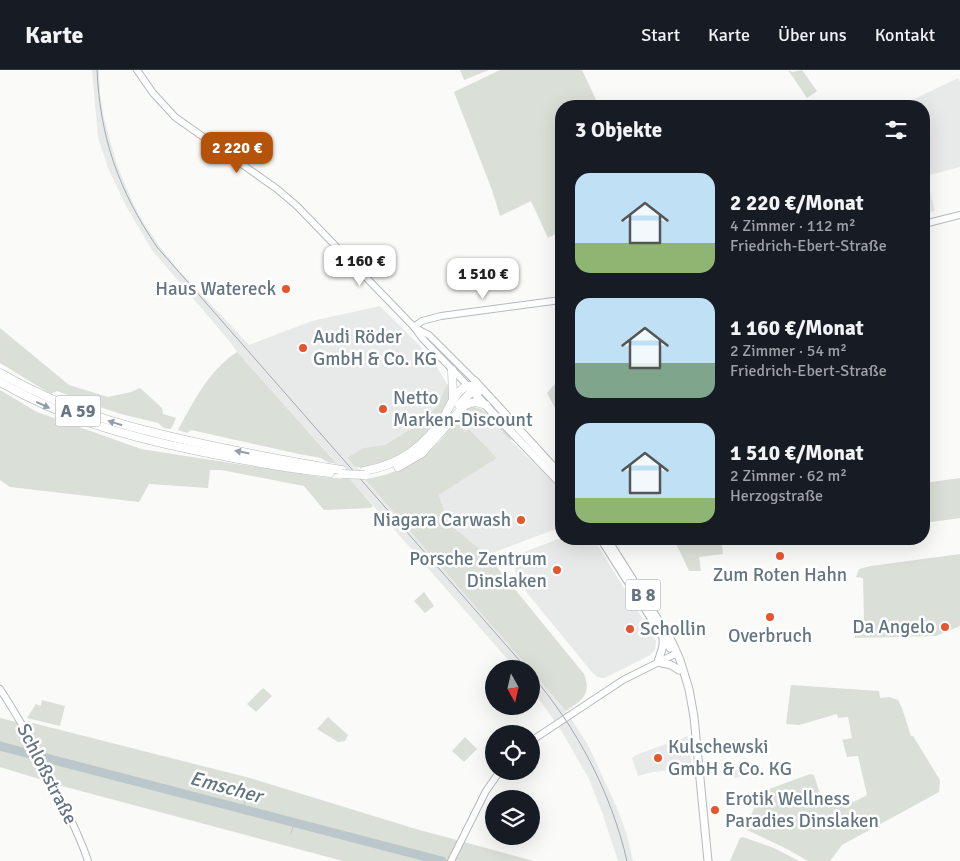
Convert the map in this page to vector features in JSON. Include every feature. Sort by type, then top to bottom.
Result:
[{"type":"highway","points":[[452,370],[453,401]]},
{"type":"highway","name":"A 59","points":[[0,372],[20,385],[65,406],[161,439],[176,447],[232,458],[342,472],[387,471],[405,463]]},
{"type":"highway","name":"A 59","points":[[0,382],[39,404],[104,429],[161,439],[180,439],[342,472]]},
{"type":"highway","points":[[453,401],[458,393],[474,387]]},
{"type":"highway","points":[[405,463],[421,449],[474,387]]},
{"type":"highway","name":"A 59","points":[[364,473],[395,463],[414,450],[436,426],[453,401]]},
{"type":"highway","points":[[405,463],[422,453],[465,405],[476,402],[486,405]]},
{"type":"main road","points":[[137,70],[152,94],[175,117],[277,189],[296,206],[414,327],[452,370],[474,387],[486,405],[555,478]]},
{"type":"main road","points":[[930,222],[960,215]]},
{"type":"main road","points":[[414,327],[422,321],[441,316],[555,301]]},
{"type":"main road","points":[[414,327],[429,335],[474,387],[542,457],[551,462],[555,467]]},
{"type":"main road","name":"B 8","points":[[605,545],[675,654],[684,686],[696,752]]},
{"type":"main road","name":"B 8","points":[[611,545],[655,614],[675,654],[689,689],[694,717],[708,861]]},
{"type":"main road","points":[[658,662],[664,646],[662,636]]},
{"type":"main road","points":[[540,734],[623,680],[675,654]]},
{"type":"main road","points":[[658,662],[671,665],[679,670]]},
{"type":"main road","name":"Schloßstraße","points":[[0,689],[30,738],[52,780],[88,861]]},
{"type":"main road","points":[[451,861],[486,791],[494,780]]},
{"type":"shaded area","points":[[92,70],[99,70],[104,118],[117,165],[142,220],[177,268],[249,345],[312,321],[380,306],[431,357],[447,384],[437,407],[417,425],[385,445],[348,457],[522,660],[508,660],[237,352],[152,250],[126,206],[108,168],[98,138]]},
{"type":"shaded area","points":[[460,70],[489,70],[464,80]]},
{"type":"shaded area","points":[[500,70],[582,70],[596,100],[555,100],[555,234],[548,238],[531,201],[500,216],[492,190],[454,92]]},
{"type":"shaded area","points":[[788,70],[792,72],[802,70],[817,91],[807,98]]},
{"type":"shaded area","points":[[958,78],[960,82],[960,167],[930,175],[930,100],[912,100]]},
{"type":"shaded area","points":[[930,192],[935,211],[930,212]]},
{"type":"shaded area","points":[[0,328],[69,385],[108,397],[140,388],[162,408],[163,414],[176,418],[171,429],[164,428],[158,423],[97,406],[57,391],[51,394],[0,363]]},
{"type":"shaded area","points":[[237,352],[337,464],[327,462],[321,458],[191,430],[187,433],[178,430],[210,377]]},
{"type":"shaded area","points":[[447,384],[452,386],[451,394],[443,412],[431,430],[410,450],[393,460],[374,466],[364,468],[355,466],[352,463],[348,457],[365,448],[385,445],[417,425],[437,407]]},
{"type":"shaded area","points":[[555,384],[555,408],[547,393]]},
{"type":"shaded area","points":[[0,390],[37,412],[141,449],[321,477],[350,479],[373,506],[370,508],[324,510],[304,486],[221,470],[210,470],[208,488],[149,484],[139,502],[10,487],[0,480]]},
{"type":"shaded area","points":[[470,406],[481,409],[512,439],[510,440],[480,412],[471,411],[459,423],[465,432],[469,429],[497,458],[439,495],[448,523],[487,555],[584,674],[587,687],[586,692],[577,704],[566,711],[540,681],[540,660],[522,660],[365,479],[398,470],[417,460],[435,446],[458,416]]},
{"type":"shaded area","points":[[471,411],[484,414],[554,483],[555,529],[487,555],[448,523],[439,495],[497,458],[469,429],[465,432],[459,423]]},
{"type":"shaded area","points":[[960,478],[960,518],[930,522],[930,482]]},
{"type":"shaded area","points":[[555,540],[555,545],[598,545],[656,641],[655,650],[650,655],[605,678],[597,677],[519,583],[511,557]]},
{"type":"shaded area","points":[[677,545],[722,545],[723,554],[699,557],[701,571],[689,571]]},
{"type":"shaded area","points":[[960,554],[960,626],[936,636],[855,638],[853,619],[864,619],[863,578],[856,577],[859,569]]},
{"type":"shaded area","points":[[424,592],[434,606],[425,613],[414,601]]},
{"type":"shaded area","points":[[540,681],[566,711],[588,745],[617,808],[627,835],[633,861],[618,861],[589,779],[561,730],[540,701]]},
{"type":"shaded area","points":[[791,685],[879,691],[880,698],[889,697],[898,700],[911,736],[913,736],[940,780],[939,792],[842,845],[830,861],[808,861],[745,829],[761,792],[810,774],[814,775],[821,796],[825,801],[835,806],[846,804],[867,795],[858,756],[847,757],[842,740],[852,738],[848,717],[838,718],[837,714],[799,725],[786,724]]},
{"type":"shaded area","points":[[263,688],[272,696],[256,712],[247,704]]},
{"type":"shaded area","points":[[42,700],[65,706],[60,726],[27,718],[36,704],[41,706]]},
{"type":"shaded area","points":[[328,717],[348,735],[345,741],[338,742],[317,729]]},
{"type":"shaded area","points":[[0,718],[16,722],[21,720],[250,778],[416,829],[534,861],[343,861],[62,786],[0,767]]},
{"type":"shaded area","points":[[688,736],[692,768],[653,772],[638,776],[632,758]]},
{"type":"shaded area","points":[[465,737],[477,749],[464,762],[452,751]]},
{"type":"shaded area","points":[[755,765],[762,768],[757,778],[749,775],[734,778],[733,770]]},
{"type":"shaded area","points":[[743,837],[774,848],[799,861],[730,861],[740,838]]},
{"type":"waterway","name":"Emscher","points":[[0,746],[442,861]]},
{"type":"waterway","points":[[243,809],[246,798]]},
{"type":"waterway","points":[[291,834],[294,822]]},
{"type":"tram line","points":[[97,70],[102,118],[114,163],[132,205],[157,247],[519,660]]},
{"type":"tram line","points":[[540,685],[563,716],[602,786],[612,810],[627,861]]},
{"type":"place","name":"Haus Watereck","points":[[286,289]]},
{"type":"place","name":"Audi Röder GmbH & Co. KG","points":[[303,348]]},
{"type":"place","name":"Netto Marken-Discount","points":[[383,409]]},
{"type":"place","name":"Niagara Carwash","points":[[521,520]]},
{"type":"place","name":"Zum Roten Hahn","points":[[780,556]]},
{"type":"place","name":"Porsche Zentrum Dinslaken","points":[[557,570]]},
{"type":"place","name":"Overbruch","points":[[770,617]]},
{"type":"place","name":"Da Angelo","points":[[945,627]]},
{"type":"place","name":"Schollin","points":[[630,629]]},
{"type":"place","name":"Kulschewski GmbH & Co. KG","points":[[658,758]]},
{"type":"place","name":"Erotik Wellness Paradies Dinslaken","points":[[715,810]]}]
